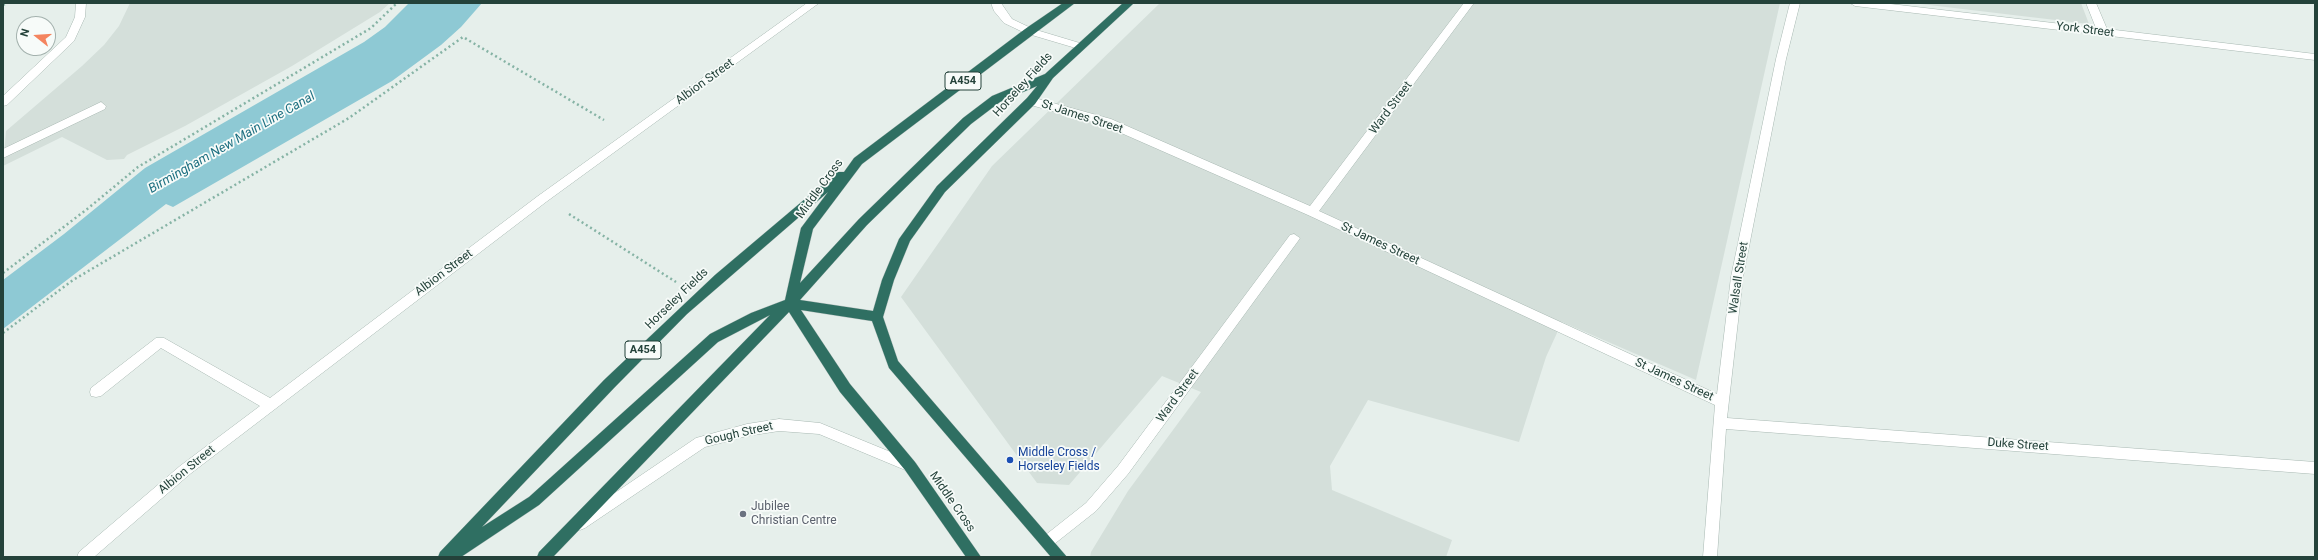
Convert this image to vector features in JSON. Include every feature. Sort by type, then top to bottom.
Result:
[{"type":"highway","name":"Middle Cross","points":[[974,557],[910,466],[844,388],[790,303],[807,228],[858,161],[1029,31],[1070,3]]},
{"type":"highway","name":"Horseley Fields","points":[[877,317],[888,280],[905,239],[941,189],[1031,101],[1049,76],[1079,46],[1129,3]]},
{"type":"highway","points":[[544,557],[790,303],[863,222],[966,121],[996,99],[1049,76]]},
{"type":"highway","name":"Horseley Fields","points":[[445,557],[609,384],[698,296],[858,161]]},
{"type":"highway","points":[[449,557],[534,501],[714,338],[754,316],[790,303],[877,317],[892,364],[1048,541],[1060,557]]},
{"type":"street","points":[[3,102],[70,39],[80,17],[81,3]]},
{"type":"street","name":"Albion Street","points":[[84,557],[184,470],[542,199],[814,3]]},
{"type":"street","points":[[996,3],[998,9],[1008,21],[1029,31],[1079,46]]},
{"type":"street","name":"Ward Street","points":[[1312,212],[1469,3]]},
{"type":"street","name":"Walsall Street","points":[[1710,557],[1722,402],[1737,277],[1781,59],[1795,3]]},
{"type":"street","name":"York Street","points":[[1855,3],[2315,58]]},
{"type":"street","points":[[2091,3],[2103,32]]},
{"type":"street","name":"St James Street","points":[[1031,101],[1107,122],[1312,212],[1722,402]]},
{"type":"street","points":[[3,154],[100,106]]},
{"type":"street","name":"Ward Street","points":[[1048,541],[1091,507],[1123,470],[1294,238]]},
{"type":"street","points":[[96,392],[160,342],[270,406]]},
{"type":"street","name":"Duke Street","points":[[1721,422],[2315,468]]},
{"type":"street","name":"Gough Street","points":[[554,557],[567,533],[701,442],[747,430],[779,425],[820,429],[910,466]]},
{"type":"path","points":[[3,5],[7,3]]},
{"type":"path","points":[[3,273],[86,210],[138,167],[371,28],[397,3]]},
{"type":"path","points":[[3,333],[73,280],[349,118],[463,37],[630,136]]},
{"type":"path","points":[[542,199],[574,217],[698,296]]},
{"type":"shaded area","points":[[130,3],[390,3],[380,12],[292,66],[185,126],[127,155],[124,159],[107,160],[62,137],[3,166],[6,131],[82,66],[104,45],[119,26]]},
{"type":"shaded area","points":[[1160,3],[1780,3],[1696,380],[1562,322],[1546,357],[1519,442],[1368,400],[1330,466],[1332,490],[1452,540],[1446,557],[1090,557],[1091,552],[1128,491],[1201,392],[1162,376],[1069,485],[1037,483],[901,297],[992,166]]},
{"type":"shaded area","points":[[1912,3],[2081,3],[2089,24]]},
{"type":"water","name":"Birmingham New Main Line Canal","points":[[409,3],[482,3],[461,27],[441,45],[392,81],[173,207],[166,204],[3,329],[3,280],[64,234],[145,168],[364,42],[385,27]]},
{"type":"place","name":"Middle Cross / Horseley Fields","points":[[1010,460]]},
{"type":"place","name":"Jubilee Christian Centre","points":[[743,514]]}]
